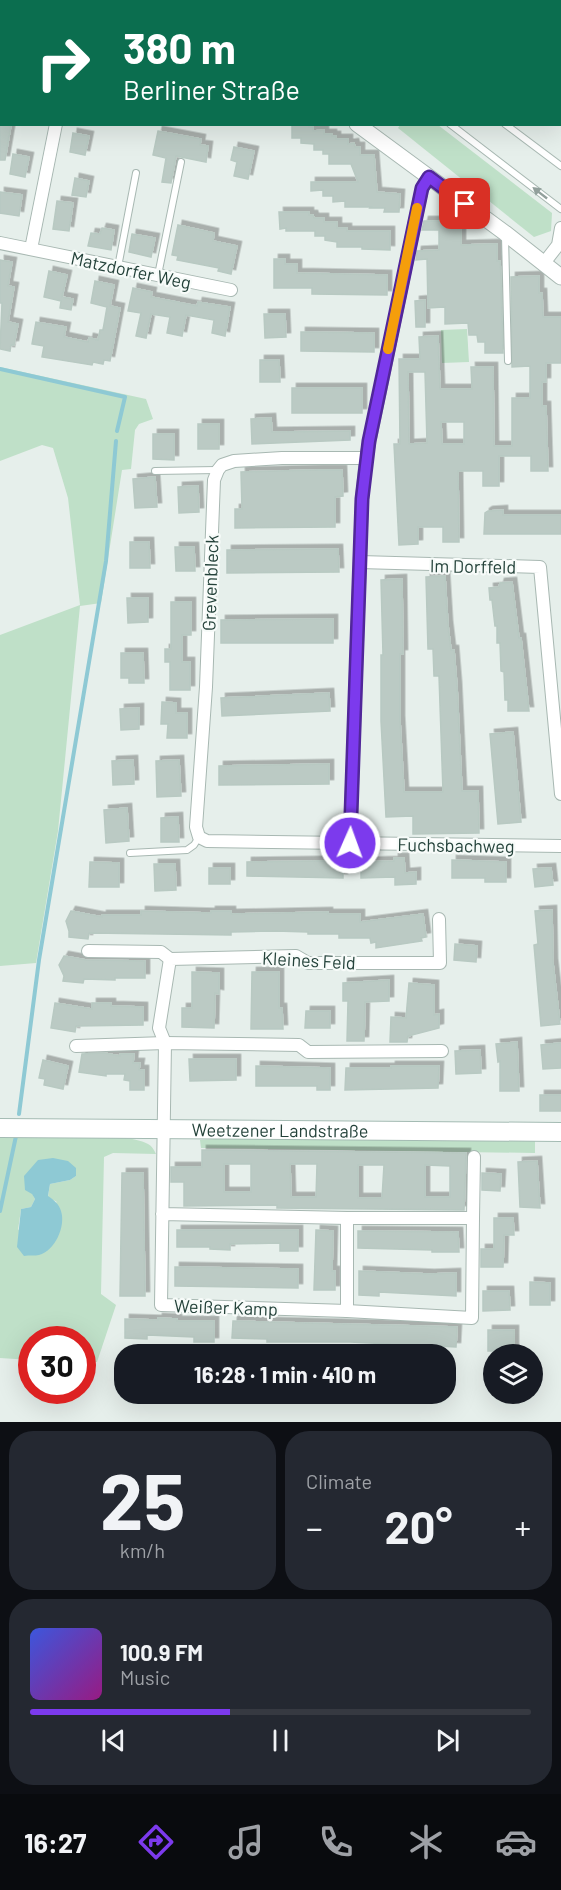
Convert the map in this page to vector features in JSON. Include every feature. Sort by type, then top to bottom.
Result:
[{"type":"main road","name":"Weetzener Landstraße","points":[[0,1128],[561,1132]]},
{"type":"street","points":[[31,249],[56,126]]},
{"type":"street","points":[[360,126],[561,277]]},
{"type":"street","points":[[350,843],[362,499],[366,458],[422,188],[429,177]]},
{"type":"street","points":[[544,263],[558,245],[561,228]]},
{"type":"street","name":"Matzdorfer Weg","points":[[0,243],[231,290]]},
{"type":"street","points":[[218,470],[222,465],[234,461],[282,458],[366,458]]},
{"type":"street","name":"Grevenbleck","points":[[203,839],[195,827],[206,687],[214,480],[218,470]]},
{"type":"street","name":"Im Dorffeld","points":[[360,562],[540,567],[561,794]]},
{"type":"street","name":"Fuchsbachweg","points":[[203,839],[561,846]]},
{"type":"street","name":"Kleines Feld","points":[[87,951],[160,952],[170,959],[296,956],[308,963],[440,963],[439,919]]},
{"type":"street","points":[[165,1129],[165,1043],[159,1028],[170,959]]},
{"type":"street","points":[[76,1046],[165,1043],[299,1045],[308,1052],[442,1051]]},
{"type":"street","name":"Weißer Kamp","points":[[165,1129],[161,1305],[472,1318],[474,1157]]},
{"type":"street","points":[[162,1214],[473,1218]]},
{"type":"street","points":[[346,1218],[347,1311]]},
{"type":"lane","points":[[453,126],[561,210]]},
{"type":"lane","points":[[508,126],[561,166]]},
{"type":"lane","points":[[158,275],[181,162]]},
{"type":"lane","points":[[118,267],[136,172]]},
{"type":"lane","points":[[505,233],[508,361]]},
{"type":"lane","points":[[155,471],[218,470]]},
{"type":"lane","points":[[130,853],[188,850],[203,839]]},
{"type":"green space","points":[[399,126],[439,126],[552,213],[551,231],[534,237],[398,128]]},
{"type":"green space","points":[[467,329],[469,362],[442,363],[441,330]]},
{"type":"green space","points":[[0,367],[146,399],[153,419],[139,424],[135,430],[131,469],[122,470],[101,603],[80,606],[58,831],[36,963],[0,966],[0,635],[80,605],[68,498],[53,448],[42,445],[0,461]]},
{"type":"green space","points":[[0,1136],[120,1137],[149,1145],[156,1154],[113,1153],[104,1157],[101,1294],[116,1305],[97,1362],[96,1326],[18,1326],[18,1359],[0,1358]],"holes":[[[76,1168],[76,1176],[70,1180],[50,1184],[48,1197],[57,1202],[18,1230],[21,1209],[31,1207],[35,1199],[32,1193]]]},
{"type":"green space","points":[[231,1138],[535,1139],[535,1153],[201,1148],[200,1140]]},
{"type":"water","points":[[53,1158],[68,1161],[76,1168],[76,1176],[70,1180],[50,1184],[48,1196],[59,1206],[62,1224],[58,1237],[50,1249],[45,1253],[24,1256],[17,1247],[21,1209],[31,1207],[35,1199],[25,1190],[24,1176],[38,1160]]},
{"type":"building","points":[[0,126],[11,126],[5,160],[0,160]]},
{"type":"building","points":[[292,126],[309,126],[313,127],[313,131],[324,130],[324,134],[332,134],[336,136],[336,139],[348,139],[348,144],[354,143],[355,147],[360,147],[360,155],[374,155],[377,192],[400,194],[399,212],[384,212],[385,208],[345,207],[345,201],[333,202],[333,196],[323,196],[323,190],[311,191],[311,182],[358,182],[351,164],[329,164],[329,154],[323,154],[323,150],[314,150],[314,144],[301,143],[301,138],[292,138]]},
{"type":"building","points":[[158,131],[201,139],[200,145],[208,146],[206,162],[176,156],[171,183],[162,182],[166,158],[153,155]]},
{"type":"building","points":[[73,133],[89,136],[85,155],[70,152]]},
{"type":"building","points":[[234,147],[254,151],[248,179],[234,176],[237,162],[231,160]]},
{"type":"building","points":[[13,154],[29,157],[25,177],[10,174]]},
{"type":"building","points":[[75,178],[89,181],[86,197],[72,195]]},
{"type":"building","points":[[0,192],[22,195],[19,216],[0,213]]},
{"type":"building","points":[[57,201],[73,203],[69,231],[53,229]]},
{"type":"building","points":[[279,212],[309,212],[309,215],[313,215],[314,218],[324,218],[324,222],[337,222],[337,228],[347,228],[347,231],[390,231],[390,250],[337,247],[337,242],[325,240],[325,236],[315,236],[315,231],[280,229]]},
{"type":"building","points":[[424,221],[461,221],[461,245],[497,244],[497,261],[500,261],[501,277],[503,353],[485,353],[485,342],[478,342],[477,335],[469,335],[468,323],[445,324],[445,307],[428,308],[427,259],[416,260],[417,251],[439,250],[439,230],[422,230]]},
{"type":"building","points":[[178,225],[214,233],[213,241],[237,246],[231,274],[218,271],[219,268],[177,260],[178,256],[172,255]]},
{"type":"building","points":[[102,228],[114,230],[111,250],[88,246],[91,233],[100,234]]},
{"type":"building","points":[[132,234],[155,238],[151,257],[129,252]]},
{"type":"building","points":[[274,259],[285,259],[285,264],[297,264],[297,273],[387,275],[387,295],[312,294],[312,288],[274,288]]},
{"type":"building","points":[[0,260],[12,262],[8,286],[14,287],[8,322],[18,324],[14,345],[11,345],[10,351],[0,349],[2,303],[0,303]]},
{"type":"building","points":[[49,271],[67,275],[62,297],[73,299],[71,310],[60,308],[61,301],[44,297]]},
{"type":"building","points":[[539,276],[543,317],[561,317],[561,363],[546,363],[546,382],[542,382],[542,406],[546,406],[548,471],[531,471],[531,456],[499,456],[499,486],[483,486],[483,471],[458,471],[459,542],[443,542],[443,527],[418,527],[418,544],[399,545],[394,444],[400,444],[399,359],[420,359],[419,337],[438,336],[440,389],[472,389],[471,367],[493,367],[494,446],[512,446],[512,398],[530,398],[530,366],[512,367],[511,277]],"holes":[[[408,372],[425,372],[427,443],[409,444]],[[441,422],[464,422],[464,444],[442,444]]]},
{"type":"building","points":[[95,281],[114,285],[110,306],[120,308],[110,361],[104,360],[103,364],[93,362],[92,365],[42,357],[44,346],[32,344],[36,322],[66,327],[64,337],[88,342],[89,338],[98,340],[100,330],[103,330],[107,307],[91,303]]},
{"type":"building","points":[[133,288],[152,292],[151,297],[197,306],[198,302],[230,307],[225,336],[212,333],[214,320],[186,315],[182,336],[167,333],[170,317],[151,314],[146,338],[136,336],[141,313],[128,311]]},
{"type":"building","points":[[425,300],[425,327],[416,327],[415,301]]},
{"type":"building","points":[[264,314],[285,314],[286,337],[265,338]]},
{"type":"building","points":[[301,332],[374,333],[374,352],[301,351]]},
{"type":"building","points":[[260,360],[279,360],[280,382],[260,382]]},
{"type":"building","points":[[292,388],[362,388],[362,413],[292,413]]},
{"type":"building","points":[[271,418],[272,432],[350,431],[350,440],[252,444],[251,419]]},
{"type":"building","points":[[198,424],[219,424],[219,449],[198,449]]},
{"type":"building","points":[[153,434],[174,434],[174,460],[153,459]]},
{"type":"building","points":[[342,470],[343,496],[335,497],[335,527],[235,528],[235,509],[242,509],[241,472]]},
{"type":"building","points":[[155,477],[157,507],[135,508],[133,479]]},
{"type":"building","points":[[198,486],[199,512],[179,513],[178,487]]},
{"type":"building","points":[[503,510],[503,515],[561,515],[561,534],[484,534],[485,513]]},
{"type":"building","points":[[130,542],[149,542],[150,568],[130,568]]},
{"type":"building","points":[[175,547],[194,547],[195,571],[176,571]]},
{"type":"building","points":[[338,549],[339,572],[227,573],[227,550]]},
{"type":"building","points":[[445,576],[448,625],[451,650],[454,650],[457,686],[462,791],[478,791],[479,833],[413,834],[413,816],[386,817],[381,721],[381,655],[383,655],[381,580],[402,579],[403,654],[400,654],[400,720],[404,792],[443,792],[439,676],[434,676],[433,649],[428,649],[426,577]]},
{"type":"building","points":[[512,582],[529,711],[508,711],[508,700],[505,700],[504,672],[501,671],[500,643],[497,643],[497,626],[495,626],[492,600],[490,600],[489,588],[499,587],[500,583]]},
{"type":"building","points":[[127,598],[148,598],[148,622],[128,623]]},
{"type":"building","points":[[171,602],[191,602],[191,635],[182,635],[182,662],[190,662],[190,690],[170,690],[170,662],[165,662],[165,649],[171,649]]},
{"type":"building","points":[[333,619],[333,643],[221,643],[221,620]]},
{"type":"building","points":[[121,653],[143,653],[144,683],[129,683],[129,678],[121,678]]},
{"type":"building","points":[[329,693],[330,711],[222,716],[221,698]]},
{"type":"building","points":[[162,702],[176,703],[176,713],[187,713],[187,738],[167,738],[168,724],[161,724]]},
{"type":"building","points":[[139,708],[139,729],[121,730],[120,709]]},
{"type":"building","points":[[513,732],[521,822],[498,824],[490,734]]},
{"type":"building","points":[[133,760],[134,784],[113,785],[112,761]]},
{"type":"building","points":[[179,760],[181,796],[157,797],[156,761]]},
{"type":"building","points":[[329,764],[329,784],[219,785],[219,766]]},
{"type":"building","points":[[127,808],[129,841],[106,843],[104,810]]},
{"type":"building","points":[[178,817],[179,842],[161,842],[161,818]]},
{"type":"building","points":[[394,858],[404,858],[405,873],[416,872],[416,884],[395,885],[395,877],[361,878],[361,862],[394,861]]},
{"type":"building","points":[[452,860],[506,862],[506,882],[485,882],[485,878],[452,878]]},
{"type":"building","points":[[343,861],[343,878],[247,876],[247,862]]},
{"type":"building","points":[[90,862],[119,863],[119,887],[89,887]]},
{"type":"building","points":[[154,864],[175,864],[176,890],[155,891]]},
{"type":"building","points":[[209,868],[230,868],[230,884],[209,884]]},
{"type":"building","points":[[551,868],[553,885],[535,887],[533,869]]},
{"type":"building","points":[[552,910],[553,963],[560,1024],[541,1026],[534,945],[538,944],[535,911]]},
{"type":"building","points":[[71,911],[102,917],[102,915],[141,915],[141,911],[211,913],[211,911],[231,911],[231,914],[328,912],[328,914],[360,914],[360,922],[423,914],[426,937],[421,938],[422,941],[376,948],[376,942],[371,943],[370,938],[339,938],[339,934],[308,934],[308,932],[231,932],[231,935],[89,933],[88,939],[69,937],[66,921]]},
{"type":"building","points":[[455,944],[477,946],[476,962],[454,960]]},
{"type":"building","points":[[64,956],[86,960],[145,961],[145,978],[84,979],[83,983],[63,981],[64,976],[59,965]]},
{"type":"building","points":[[192,972],[219,973],[219,994],[215,993],[214,1028],[182,1027],[182,1008],[192,1008]]},
{"type":"building","points":[[252,972],[279,972],[279,1008],[282,1008],[283,1029],[251,1029]]},
{"type":"building","points":[[389,980],[389,1001],[365,1002],[364,1041],[347,1041],[348,1001],[343,1001],[343,983]]},
{"type":"building","points":[[409,983],[434,985],[434,1015],[439,1014],[439,1028],[408,1036],[407,1042],[390,1042],[391,1017],[406,1018]]},
{"type":"building","points":[[55,1003],[92,1009],[92,1003],[143,1007],[143,1025],[76,1026],[75,1032],[51,1028]]},
{"type":"building","points":[[306,1011],[330,1011],[330,1028],[305,1028]]},
{"type":"building","points":[[517,1042],[519,1091],[500,1091],[500,1061],[498,1062],[496,1044]]},
{"type":"building","points":[[561,1043],[561,1068],[543,1069],[541,1045]]},
{"type":"building","points":[[480,1050],[481,1073],[456,1074],[455,1051]]},
{"type":"building","points":[[104,1053],[120,1056],[120,1054],[134,1054],[133,1063],[140,1063],[139,1070],[144,1070],[144,1090],[130,1090],[130,1081],[124,1080],[125,1074],[106,1074],[106,1076],[79,1072],[82,1054]]},
{"type":"building","points":[[189,1059],[236,1059],[236,1080],[190,1081]]},
{"type":"building","points":[[43,1060],[68,1066],[63,1089],[44,1085],[45,1079],[39,1078]]},
{"type":"building","points":[[256,1066],[330,1068],[330,1090],[317,1090],[317,1086],[256,1086]]},
{"type":"building","points":[[391,1066],[439,1066],[438,1088],[345,1090],[346,1068],[391,1068]]},
{"type":"building","points":[[540,1095],[561,1095],[561,1111],[540,1111]]},
{"type":"building","points":[[202,1150],[466,1153],[464,1210],[277,1208],[277,1205],[184,1206],[184,1182],[171,1182],[171,1167],[202,1167]],"holes":[[[224,1164],[251,1164],[251,1192],[224,1192]],[[290,1164],[317,1164],[316,1197],[291,1197]],[[358,1165],[384,1165],[382,1198],[358,1198]],[[425,1165],[450,1166],[450,1197],[425,1197]]]},
{"type":"building","points":[[537,1161],[540,1208],[520,1207],[518,1162]]},
{"type":"building","points":[[122,1173],[143,1173],[145,1296],[120,1296]]},
{"type":"building","points":[[482,1173],[501,1174],[500,1191],[482,1190]]},
{"type":"building","points":[[494,1218],[513,1218],[514,1235],[504,1235],[503,1267],[481,1267],[481,1249],[494,1249]]},
{"type":"building","points":[[177,1230],[298,1230],[298,1251],[280,1251],[280,1243],[230,1244],[230,1250],[210,1249],[210,1247],[177,1247]]},
{"type":"building","points":[[316,1230],[333,1231],[332,1271],[335,1271],[335,1290],[314,1290]]},
{"type":"building","points":[[358,1231],[458,1232],[459,1252],[358,1248]]},
{"type":"building","points":[[175,1267],[298,1269],[298,1288],[175,1286]]},
{"type":"building","points":[[359,1271],[456,1273],[456,1296],[379,1292],[379,1296],[359,1295]]},
{"type":"building","points":[[530,1282],[550,1283],[550,1305],[530,1305]]},
{"type":"building","points":[[483,1291],[509,1291],[510,1310],[483,1311]]},
{"type":"building","points":[[158,1318],[177,1319],[177,1321],[214,1321],[214,1342],[194,1342],[194,1337],[147,1335],[147,1339],[125,1338],[125,1319],[158,1320]]},
{"type":"building","points":[[233,1321],[457,1327],[456,1347],[456,1344],[267,1342],[267,1339],[232,1338]]},
{"type":"building","points":[[488,1330],[514,1330],[514,1344],[488,1344]]},
{"type":"waterway","points":[[0,369],[125,397],[117,431]]},
{"type":"waterway","points":[[19,1114],[39,960],[106,561],[116,441]]},
{"type":"waterway","points":[[0,1211],[16,1136]]},
{"type":"slow traffic","points":[[388,349],[417,208]]},
{"type":"route","points":[[350,843],[362,499],[369,441],[422,188],[429,177],[465,204]]}]
